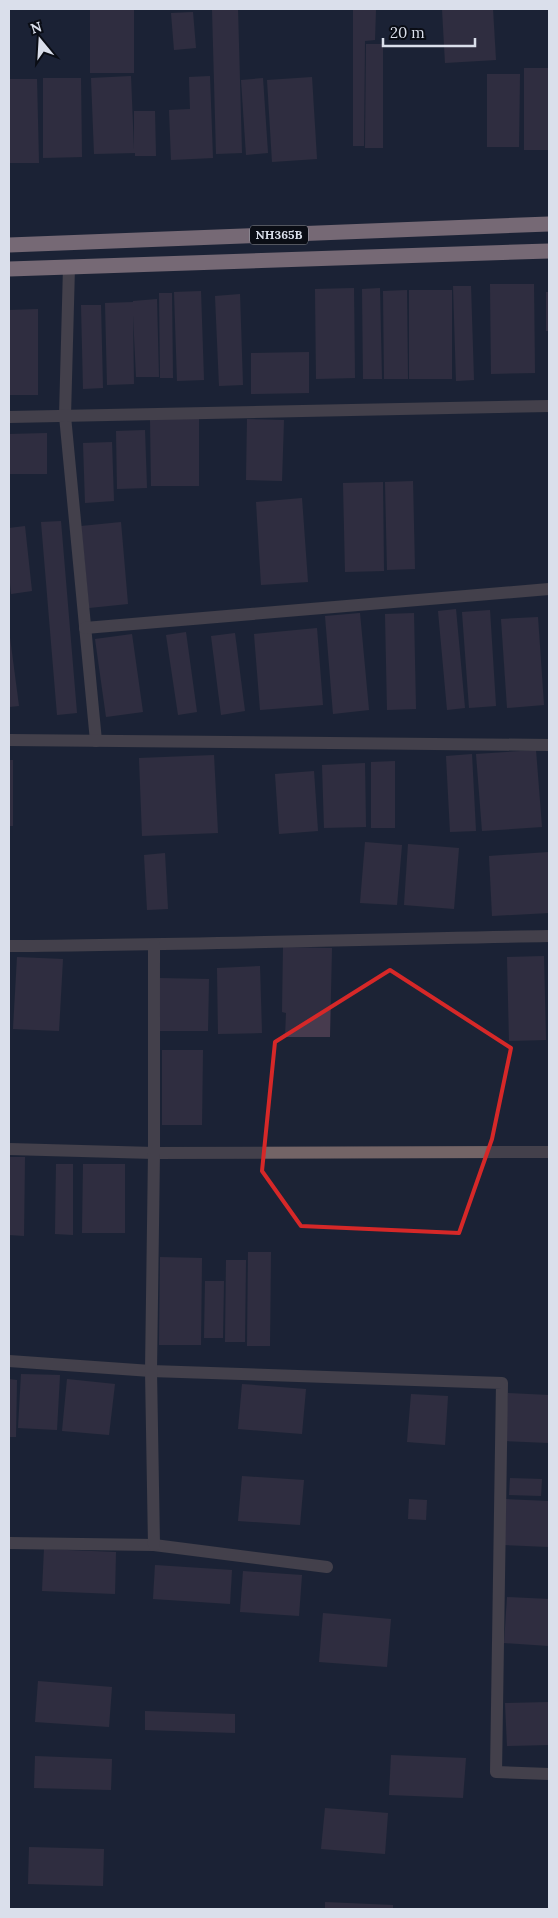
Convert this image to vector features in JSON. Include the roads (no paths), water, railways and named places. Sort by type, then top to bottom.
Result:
[{"type":"highway","name":"NH365B","points":[[9,245],[549,224]]},
{"type":"highway","name":"NH365B","points":[[9,269],[549,251]]},
{"type":"street","points":[[69,267],[65,416],[96,741]]},
{"type":"street","points":[[9,418],[549,406]]},
{"type":"street","points":[[85,628],[549,589]]},
{"type":"street","points":[[9,740],[549,745]]},
{"type":"street","points":[[9,946],[154,945],[256,941],[549,936]]},
{"type":"street","points":[[154,945],[151,1371],[154,1545]]},
{"type":"street","points":[[9,1149],[154,1153],[549,1152]]},
{"type":"street","points":[[9,1361],[151,1371],[502,1384],[496,1772],[549,1774]]},
{"type":"street","points":[[9,1543],[154,1545],[327,1567]]}]
